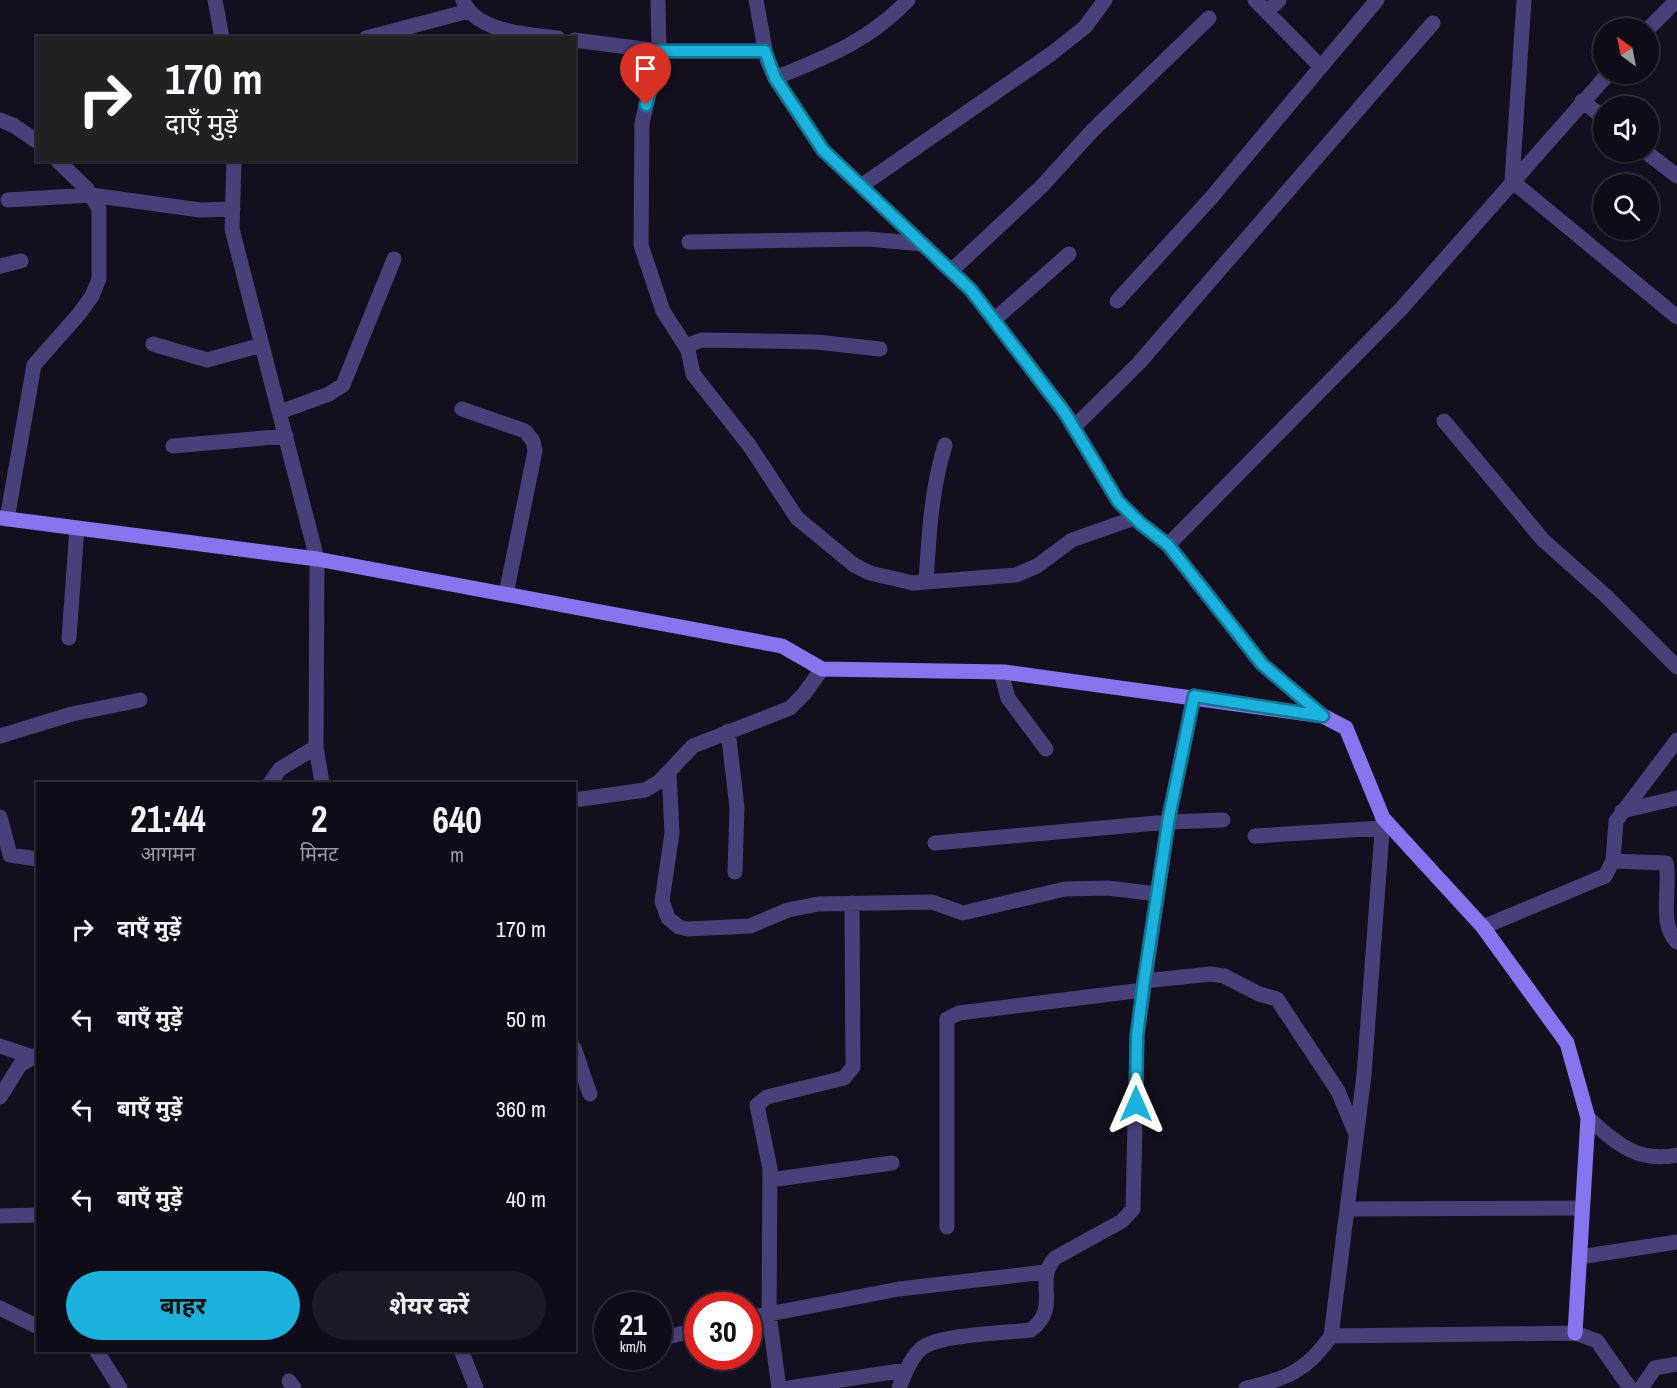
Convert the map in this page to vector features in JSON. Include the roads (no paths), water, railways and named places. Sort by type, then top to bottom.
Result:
[{"type":"street","points":[[215,0],[222,36]]},
{"type":"street","points":[[658,0],[659,51],[642,123],[641,245],[663,311],[688,350],[693,374],[703,390],[749,446],[790,510],[808,530],[854,565],[870,573],[888,579],[926,582],[1016,575],[1037,566],[1072,540],[1135,518]]},
{"type":"street","points":[[756,0],[765,51],[775,78],[823,150],[971,290],[1074,428],[1118,501],[1168,545],[1262,664],[1323,716],[1346,728],[1383,823],[1483,927],[1567,1043],[1588,1118],[1575,1333]]},
{"type":"street","points":[[775,78],[844,50],[892,17],[908,0]]},
{"type":"street","points":[[861,186],[1051,54],[1085,27],[1105,0]]},
{"type":"street","points":[[1255,0],[1321,67]]},
{"type":"street","points":[[1267,12],[1279,0]]},
{"type":"street","points":[[1117,301],[1211,198],[1377,0]]},
{"type":"street","points":[[1512,181],[1524,0]]},
{"type":"street","points":[[1659,18],[1677,0]]},
{"type":"street","points":[[372,36],[466,6],[493,26],[547,36]]},
{"type":"street","points":[[951,271],[1042,186],[1092,131],[1209,18]]},
{"type":"street","points":[[1074,428],[1139,363],[1433,23]]},
{"type":"street","points":[[576,40],[659,51],[765,51]]},
{"type":"street","points":[[1168,545],[1401,309],[1598,84]]},
{"type":"street","points":[[1582,101],[1593,110]]},
{"type":"street","points":[[0,120],[13,125],[36,141]]},
{"type":"street","points":[[59,162],[91,195],[101,216],[99,279],[92,296],[79,314],[34,365],[3,518],[317,559],[782,646],[822,669],[1001,672],[1194,696],[1323,716]]},
{"type":"street","points":[[234,162],[232,229],[317,559],[316,747],[321,782]]},
{"type":"street","points":[[1659,162],[1677,176]]},
{"type":"street","points":[[1512,181],[1677,317]]},
{"type":"street","points":[[9,200],[91,195],[200,210],[233,209]]},
{"type":"street","points":[[689,242],[868,239],[923,244]]},
{"type":"street","points":[[994,320],[1069,254]]},
{"type":"street","points":[[280,412],[329,394],[343,385],[394,259]]},
{"type":"street","points":[[0,266],[21,261]]},
{"type":"street","points":[[688,350],[692,344],[702,340],[818,342],[880,349]]},
{"type":"street","points":[[153,344],[207,360],[262,345]]},
{"type":"street","points":[[462,409],[525,431],[533,441],[535,451],[506,594]]},
{"type":"street","points":[[1444,421],[1543,540],[1606,596],[1677,667]]},
{"type":"street","points":[[173,446],[286,436]]},
{"type":"street","points":[[926,582],[933,488],[945,445]]},
{"type":"street","points":[[69,638],[77,528]]},
{"type":"street","points":[[576,800],[645,790],[659,782],[693,746],[790,708],[804,694],[822,669]]},
{"type":"street","points":[[1001,672],[1008,698],[1046,749]]},
{"type":"street","points":[[899,1388],[906,1370],[922,1349],[936,1340],[1031,1330],[1042,1322],[1048,1310],[1046,1272],[1055,1257],[1122,1221],[1133,1209],[1137,1035],[1168,822],[1194,696]]},
{"type":"street","points":[[0,736],[72,714],[140,700]]},
{"type":"street","points":[[728,731],[737,807],[735,872]]},
{"type":"street","points":[[1483,927],[1605,876],[1613,861],[1613,828],[1622,811],[1677,740]]},
{"type":"street","points":[[271,782],[280,769],[316,747]]},
{"type":"street","points":[[669,771],[672,833],[662,901],[663,910],[674,924],[688,929],[729,929],[763,922],[803,906],[932,902],[956,913],[963,913],[1065,889],[1108,888],[1157,894]]},
{"type":"street","points":[[1622,811],[1677,798]]},
{"type":"street","points":[[0,817],[10,855],[36,859]]},
{"type":"street","points":[[935,843],[1168,822],[1223,820]]},
{"type":"street","points":[[1255,836],[1383,823]]},
{"type":"street","points":[[1246,1388],[1268,1383],[1295,1372],[1316,1358],[1330,1336],[1364,1075],[1383,823]]},
{"type":"street","points":[[1613,861],[1666,863],[1667,910],[1671,934],[1677,942]]},
{"type":"street","points":[[852,903],[854,1062],[844,1078],[760,1101],[758,1113],[769,1153],[769,1314],[780,1387],[906,1370]]},
{"type":"street","points":[[947,1227],[947,1019],[959,1013],[1210,974],[1224,976],[1259,994],[1277,999],[1338,1091],[1356,1134]]},
{"type":"street","points":[[0,1046],[35,1056]]},
{"type":"street","points":[[576,1054],[590,1094]]},
{"type":"street","points":[[0,1097],[20,1065],[35,1056]]},
{"type":"street","points":[[1588,1118],[1612,1139],[1633,1152],[1648,1158],[1677,1155]]},
{"type":"street","points":[[770,1180],[892,1163]]},
{"type":"street","points":[[1347,1209],[1582,1208]]},
{"type":"street","points":[[0,1216],[36,1215]]},
{"type":"street","points":[[1580,1257],[1677,1242]]},
{"type":"street","points":[[762,1315],[899,1289],[1046,1272]]},
{"type":"street","points":[[0,1308],[36,1326]]},
{"type":"street","points":[[1330,1336],[1575,1333],[1597,1341],[1630,1388]]},
{"type":"street","points":[[97,1352],[120,1388]]},
{"type":"street","points":[[463,1352],[476,1388]]},
{"type":"street","points":[[1641,1388],[1655,1368],[1677,1364]]}]
